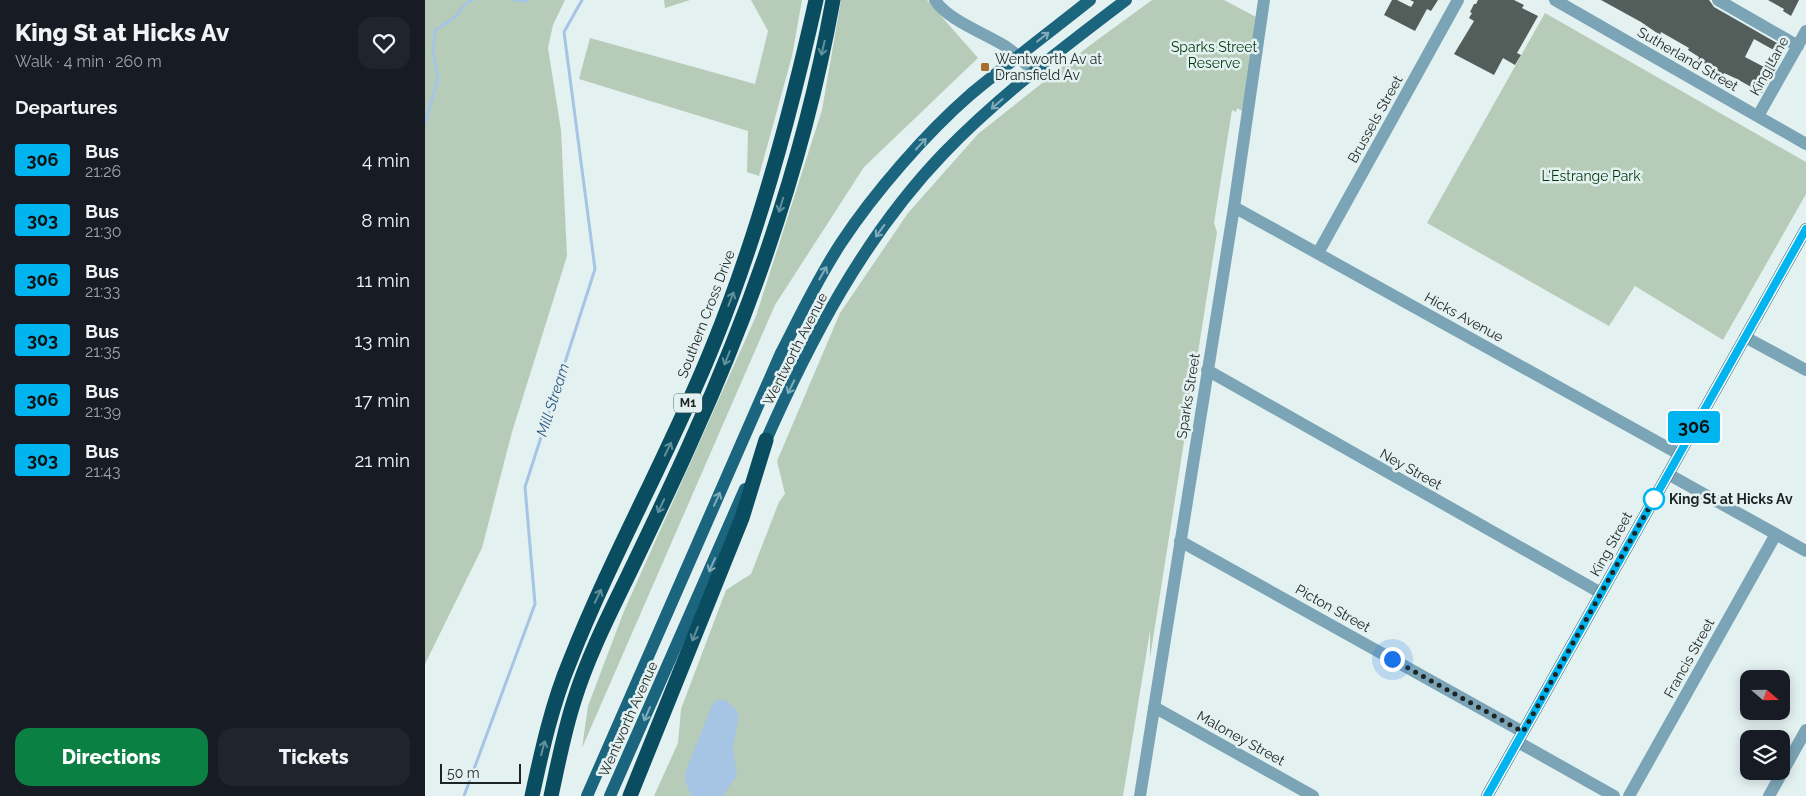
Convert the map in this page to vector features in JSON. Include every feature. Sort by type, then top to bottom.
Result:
[{"type":"highway","name":"Southern Cross Drive","points":[[533,796],[557,698],[569,662],[592,609],[673,440],[715,342],[748,253],[778,158],[816,0]]},
{"type":"highway","name":"M1","points":[[551,796],[561,748],[575,700],[598,639],[693,437],[749,303],[804,126],[833,0]]},
{"type":"highway","points":[[631,796],[742,518],[766,440]]},
{"type":"main road","name":"Wentworth Avenue","points":[[587,796],[781,353],[841,242],[880,190],[944,120],[970,95],[1091,0]]},
{"type":"main road","name":"Wentworth Avenue","points":[[610,796],[766,440],[837,297],[880,231],[910,192],[944,153],[1034,72],[1126,0]]},
{"type":"main road","name":"King Street","points":[[1487,796],[1806,229]]},
{"type":"street","points":[[935,0],[942,10],[1019,56],[1034,72]]},
{"type":"street","name":"Sparks Street","points":[[1140,796],[1234,206],[1264,0]]},
{"type":"street","name":"Brussels Street","points":[[1318,253],[1458,0]]},
{"type":"street","name":"Sutherland Street","points":[[1555,0],[1806,144]]},
{"type":"street","points":[[1718,0],[1798,46]]},
{"type":"street","name":"King Lane","points":[[1758,116],[1806,31]]},
{"type":"street","name":"Hicks Avenue","points":[[1234,206],[1679,454]]},
{"type":"street","points":[[1745,337],[1806,370]]},
{"type":"street","name":"Ney Street","points":[[1207,370],[1601,593]]},
{"type":"street","points":[[1668,474],[1806,551]]},
{"type":"street","name":"Francis Street","points":[[1629,796],[1776,534]]},
{"type":"street","name":"Picton Street","points":[[1180,541],[1521,737],[1614,796]]},
{"type":"street","name":"Maloney Street","points":[[1154,707],[1313,796]]},
{"type":"street","points":[[1769,796],[1806,730]]},
{"type":"green space","points":[[425,0],[565,0],[553,25],[548,48],[561,130],[567,256],[512,432],[482,548],[425,664]]},
{"type":"green space","points":[[664,0],[690,0],[665,8]]},
{"type":"green space","points":[[751,0],[802,0],[792,56],[759,176],[747,172],[748,131],[579,79],[590,38],[755,84],[768,31]]},
{"type":"green space","points":[[841,0],[927,0],[978,58],[864,167],[775,305],[582,748],[588,706],[624,611],[756,316],[822,110]]},
{"type":"green space","name":"Sparks Street Reserve","points":[[1152,0],[1224,0],[1258,18],[1242,111],[1237,108],[1236,112],[1232,110],[1214,223],[1217,232],[1150,658],[1150,631],[1123,796],[654,796],[678,743],[681,709],[726,590],[751,574],[779,502],[785,494],[777,461],[840,313],[908,213],[978,134],[1089,46]]},
{"type":"green space","name":"L'Estrange Park","points":[[1545,13],[1806,162],[1806,194],[1723,340],[1635,286],[1609,326],[1427,223]]},
{"type":"water","points":[[719,699],[731,704],[739,716],[733,747],[737,775],[723,796],[691,796],[685,780],[685,773],[711,708],[714,702]]},
{"type":"building","points":[[1392,0],[1397,0],[1411,7],[1414,2],[1410,0],[1438,0],[1431,11],[1427,9],[1415,31],[1384,15]]},
{"type":"building","points":[[1478,0],[1514,0],[1524,5],[1522,8],[1538,16],[1517,53],[1521,55],[1515,65],[1503,58],[1494,75],[1454,54],[1474,21],[1469,18],[1472,13],[1470,12]]},
{"type":"building","points":[[1601,0],[1709,0],[1714,7],[1782,46],[1779,53],[1754,39],[1745,57],[1764,67],[1770,56],[1780,61],[1762,93],[1724,73],[1723,75],[1710,69],[1711,67],[1698,60],[1699,57],[1688,50],[1689,48],[1661,32],[1660,35]]},
{"type":"building","points":[[1768,0],[1799,0],[1791,16],[1783,11],[1784,9]]},
{"type":"waterway","points":[[425,123],[438,79],[433,51],[435,30],[451,20],[465,4],[472,0]]},
{"type":"waterway","points":[[514,0],[527,1]]},
{"type":"waterway","name":"Mill Stream","points":[[464,796],[535,604],[525,487],[595,269],[564,32],[582,0]]},
{"type":"bus line","name":"306","points":[[1487,796],[1806,229]]},
{"type":"place","name":"Wentworth Av at Dransfield Av","points":[[985,67]]},
{"type":"place","name":"King St at Hicks Av","points":[[1654,499]]},
{"type":"route","points":[[1392,659],[1523,732],[1655,497],[1654,499]]}]
